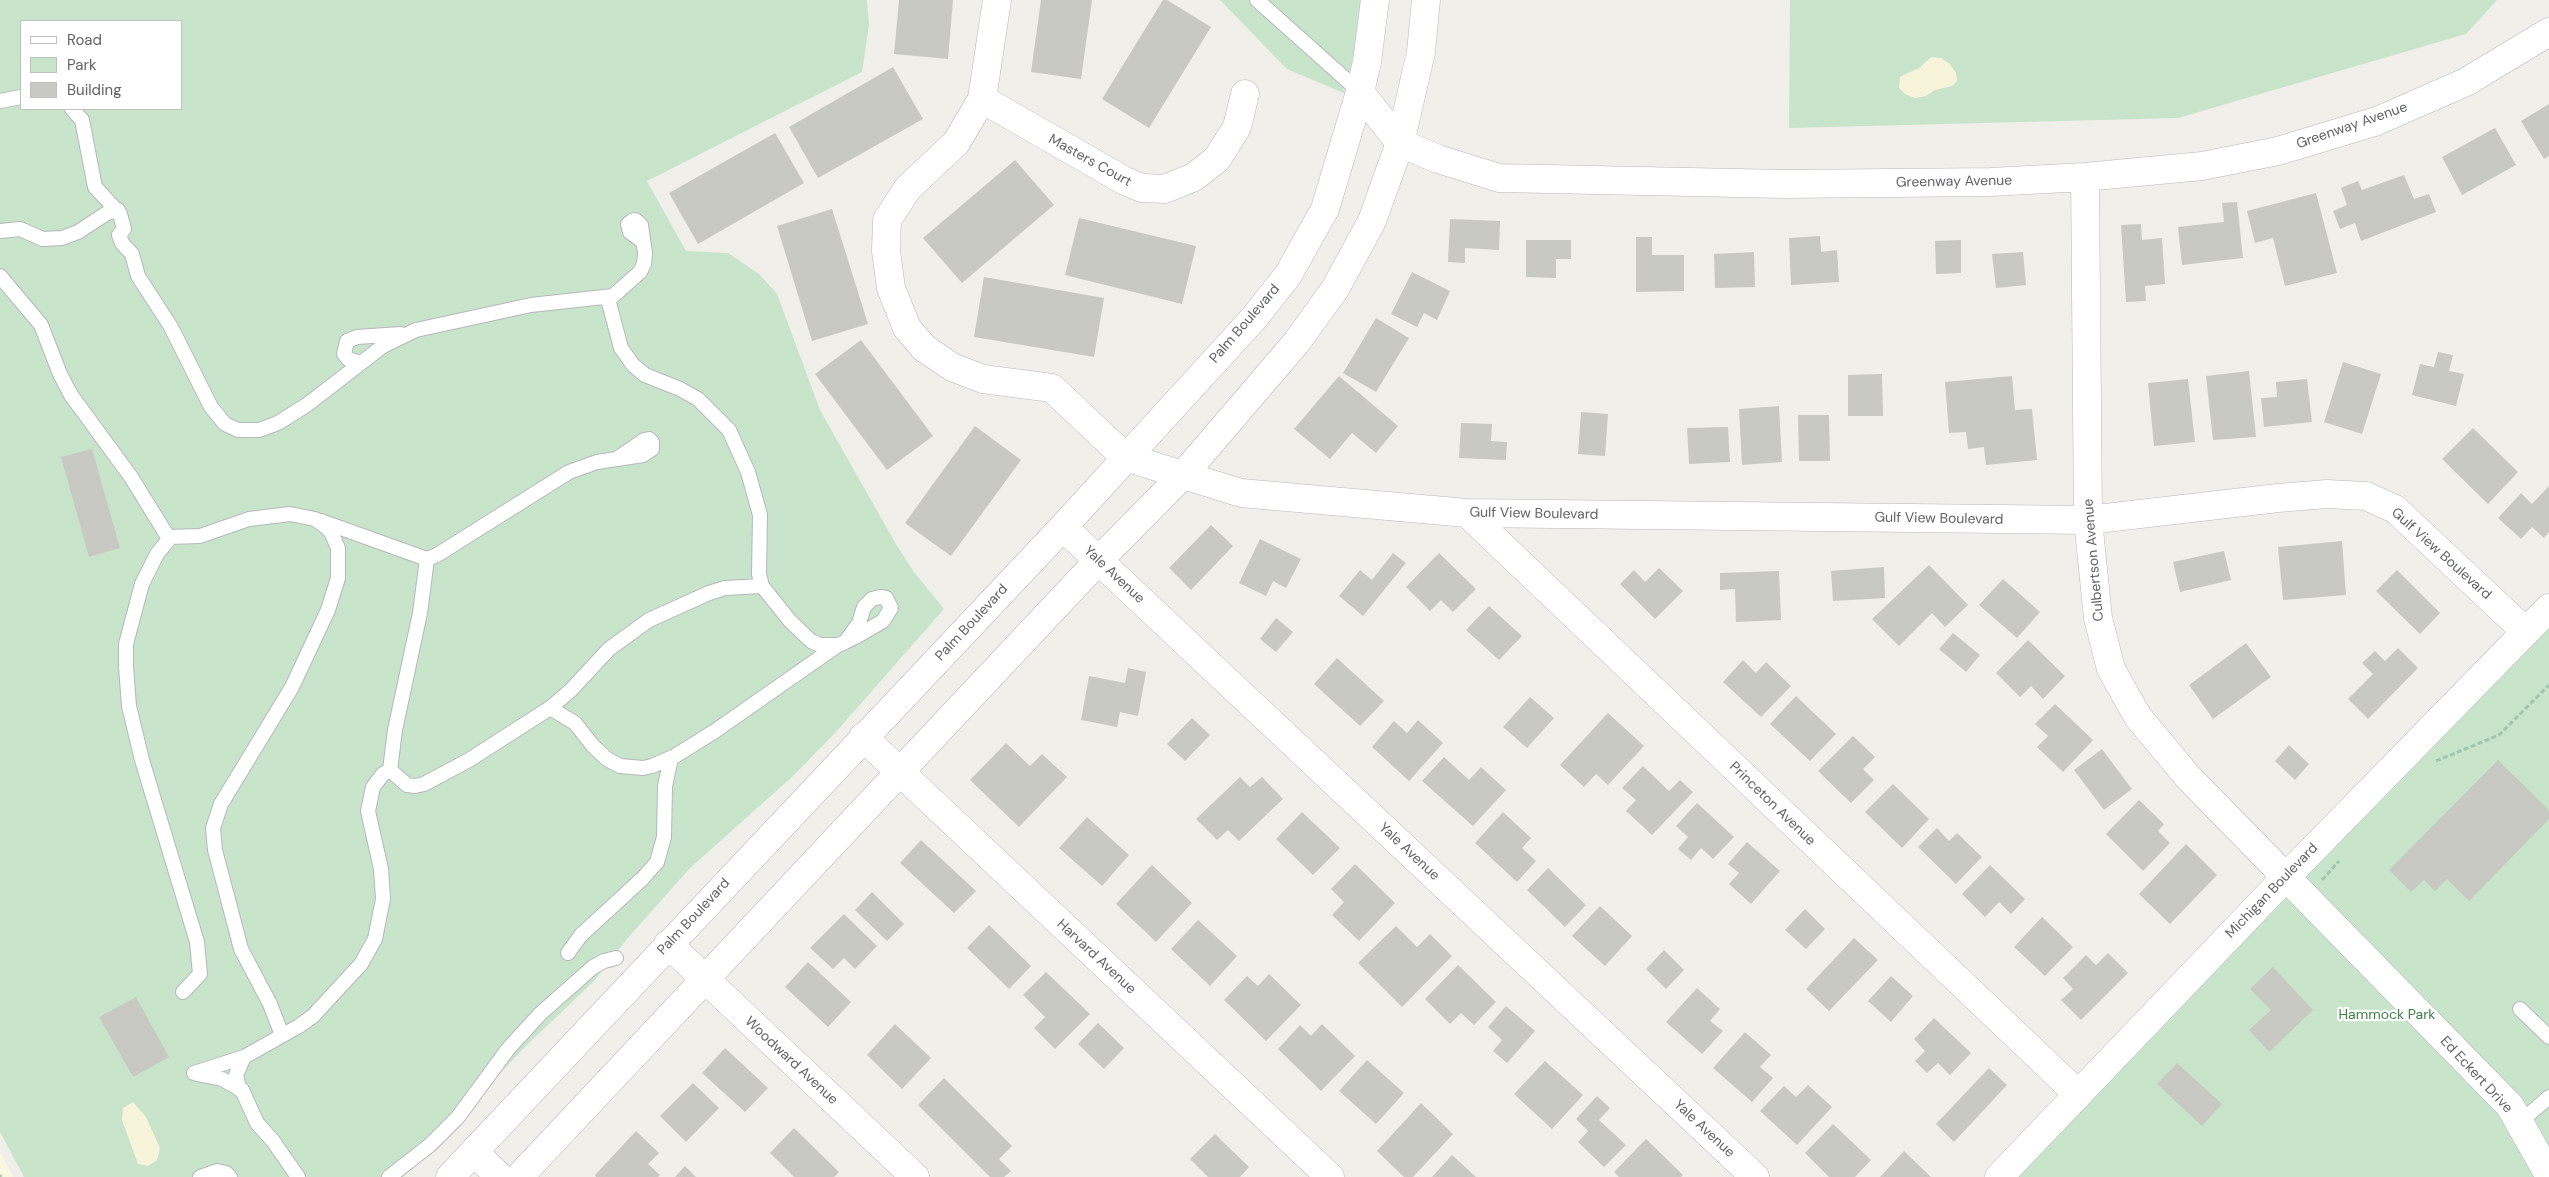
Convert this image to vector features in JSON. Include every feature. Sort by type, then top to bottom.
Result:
[{"type":"street","name":"Gulf View Boulevard","points":[[997,0],[982,99],[956,143],[908,188],[887,220],[886,251],[895,296],[907,328],[924,348],[952,367],[983,380],[1052,388],[1125,457],[1241,493],[1467,513],[2088,520],[2288,497],[2327,494],[2366,496],[2395,509],[2526,632]]},
{"type":"street","name":"Palm Boulevard","points":[[450,1177],[1063,526],[1254,318],[1288,275],[1324,209],[1360,92],[1367,62],[1375,0]]},
{"type":"street","points":[[519,1177],[1099,560],[1182,475],[1296,343],[1335,289],[1372,221],[1400,143],[1421,52],[1426,0]]},
{"type":"street","name":"Greenway Avenue","points":[[1360,92],[1400,143],[1438,159],[1499,178],[1785,184],[1991,182],[2085,177],[2202,166],[2278,152],[2377,120],[2466,82],[2549,32]]},
{"type":"street","name":"Masters Court","points":[[982,99],[1125,181],[1142,188],[1165,189],[1194,177],[1216,159],[1237,127],[1245,94]]},
{"type":"street","name":"Culbertson Avenue","points":[[2085,177],[2088,520],[2098,618],[2111,669],[2144,724],[2188,777],[2285,878]]},
{"type":"street","name":"Princeton Avenue","points":[[1467,513],[2078,1094]]},
{"type":"street","name":"Yale Avenue","points":[[1063,526],[1755,1177]]},
{"type":"street","name":"Michigan Boulevard","points":[[1999,1177],[2285,878],[2549,608]]},
{"type":"street","name":"Harvard Avenue","points":[[863,737],[1330,1177]]},
{"type":"street","name":"Ed Eckert Drive","points":[[2285,878],[2510,1106],[2549,1175]]},
{"type":"street","name":"Woodward Avenue","points":[[668,944],[915,1177]]},
{"type":"street","points":[[474,1152],[500,1177]]},
{"type":"lane","points":[[1257,0],[1360,92]]},
{"type":"lane","points":[[0,101],[20,97]]},
{"type":"lane","points":[[73,110],[82,120],[95,187],[118,210],[124,229],[119,235],[122,243],[132,254],[138,276],[171,327],[210,407],[225,424],[245,430],[268,427],[308,404],[382,346],[407,334],[435,324],[530,305],[608,299],[622,290],[640,272],[645,253],[642,241]]},
{"type":"lane","points":[[0,232],[20,229],[43,239],[62,238],[78,232],[107,213],[118,210]]},
{"type":"lane","points":[[0,276],[41,325],[70,395],[83,415],[114,453],[170,538]]},
{"type":"lane","points":[[550,708],[569,718],[607,759],[620,766],[643,768],[671,758],[742,714],[842,643],[820,645],[811,641],[790,621],[762,586],[759,574],[760,515],[748,472],[729,430],[698,399],[680,389],[645,375],[633,365],[621,348],[608,299]]},
{"type":"lane","points":[[360,363],[348,359],[344,354],[344,347],[351,338],[407,334]]},
{"type":"lane","points":[[183,992],[200,974],[197,942],[142,760],[130,706],[126,667],[126,644],[142,584],[157,554],[170,538],[200,536],[249,519],[290,514],[340,526],[427,559],[437,555],[569,472],[582,466],[618,458]]},
{"type":"lane","points":[[282,1035],[270,1004],[241,949],[215,850],[213,828],[221,804],[292,687],[331,602],[338,578],[340,556],[331,532],[316,519]]},
{"type":"lane","points":[[390,770],[395,730],[420,614],[427,559]]},
{"type":"lane","points":[[390,770],[408,785],[424,784],[469,760],[550,708],[571,690],[609,649],[649,620],[709,593],[725,588],[762,586]]},
{"type":"lane","points":[[568,953],[581,935],[643,878],[657,862],[664,837],[665,786],[671,758]]},
{"type":"lane","points":[[240,1089],[222,1079],[194,1073],[244,1057],[313,1016],[361,964],[375,939],[382,911],[384,888],[368,811],[372,787],[383,774],[390,770]]},
{"type":"lane","points":[[389,1177],[430,1145],[458,1117],[508,1049],[540,1014],[593,968],[604,961],[616,958]]},
{"type":"lane","points":[[2520,1009],[2549,1037]]},
{"type":"lane","points":[[244,1057],[236,1075],[240,1089],[247,1099],[257,1123],[273,1141],[298,1177]]},
{"type":"lane","points":[[2519,1123],[2549,1097]]},
{"type":"lane","points":[[200,1177],[217,1171],[226,1173],[230,1177]]},
{"type":"path","points":[[2432,763],[2499,735],[2549,685]]},
{"type":"path","points":[[2304,898],[2334,868],[2343,855]]},
{"type":"shaded area","points":[[0,1152],[13,1177],[0,1177]]},
{"type":"green space","points":[[0,0],[867,0],[869,25],[862,72],[647,181],[686,251],[728,253],[759,274],[777,294],[820,410],[897,546],[914,572],[944,609],[835,733],[793,776],[689,869],[627,939],[594,981],[523,1049],[403,1177],[24,1177],[0,1132]]},
{"type":"green space","points":[[1220,0],[1362,0],[1355,59],[1349,85],[1343,89],[1346,94],[1287,69]]},
{"type":"green space","points":[[1790,0],[2497,0],[2466,34],[2178,118],[1789,128]]},
{"type":"green space","name":"Hammock Park","points":[[2549,619],[2549,1177],[2004,1177]]},
{"type":"sand","points":[[1931,57],[1941,58],[1949,63],[1956,73],[1957,81],[1952,86],[1935,90],[1926,96],[1915,98],[1905,94],[1899,88],[1900,77],[1919,68]]},
{"type":"sand","points":[[133,1102],[146,1117],[160,1148],[157,1160],[148,1166],[138,1164],[122,1120],[123,1108]]},
{"type":"building","points":[[899,0],[953,0],[948,59],[894,54]]},
{"type":"building","points":[[1041,0],[1092,0],[1081,79],[1031,72]]},
{"type":"building","points":[[1163,0],[1167,0],[1211,27],[1149,128],[1102,99]]},
{"type":"building","points":[[893,67],[923,119],[818,178],[789,127]]},
{"type":"building","points":[[2549,104],[2549,156],[2544,159],[2521,121]]},
{"type":"building","points":[[2495,128],[2516,165],[2462,195],[2442,157]]},
{"type":"building","points":[[775,133],[804,183],[698,244],[669,193]]},
{"type":"building","points":[[1015,160],[1054,205],[962,283],[923,238]]},
{"type":"building","points":[[2404,175],[2414,199],[2429,194],[2436,212],[2361,241],[2355,223],[2340,229],[2333,211],[2347,205],[2341,188],[2358,181],[2362,190]]},
{"type":"building","points":[[2316,193],[2337,273],[2285,286],[2273,238],[2255,243],[2247,211]]},
{"type":"building","points":[[2237,202],[2243,258],[2182,265],[2178,227],[2224,222],[2222,203]]},
{"type":"building","points":[[832,209],[868,324],[812,341],[777,226]]},
{"type":"building","points":[[1079,218],[1196,246],[1182,304],[1065,275]]},
{"type":"building","points":[[1450,219],[1500,221],[1499,250],[1465,248],[1465,263],[1448,262]]},
{"type":"building","points":[[2141,224],[2142,240],[2162,238],[2165,284],[2145,286],[2146,301],[2126,302],[2121,225]]},
{"type":"building","points":[[1820,236],[1821,252],[1837,250],[1839,282],[1791,285],[1789,238]]},
{"type":"building","points":[[1636,237],[1652,237],[1652,255],[1684,255],[1684,291],[1636,292]]},
{"type":"building","points":[[1526,240],[1571,240],[1571,259],[1556,259],[1556,278],[1526,277]]},
{"type":"building","points":[[1961,240],[1961,273],[1936,274],[1935,241]]},
{"type":"building","points":[[1754,252],[1755,287],[1715,288],[1714,254]]},
{"type":"building","points":[[2023,252],[2026,285],[1996,288],[1992,254]]},
{"type":"building","points":[[1412,272],[1450,291],[1437,320],[1424,313],[1417,327],[1391,314]]},
{"type":"building","points":[[984,277],[1104,298],[1094,357],[974,337]]},
{"type":"building","points":[[1376,318],[1409,338],[1376,392],[1343,373]]},
{"type":"building","points":[[861,340],[933,436],[887,470],[815,374]]},
{"type":"building","points":[[2438,352],[2453,355],[2449,371],[2464,374],[2456,406],[2412,395],[2420,364],[2434,367]]},
{"type":"building","points":[[2343,362],[2381,374],[2362,434],[2324,422]]},
{"type":"building","points":[[2249,371],[2256,437],[2213,440],[2206,376]]},
{"type":"building","points":[[1882,374],[1883,416],[1848,416],[1848,375]]},
{"type":"building","points":[[1339,376],[1398,426],[1376,453],[1352,433],[1330,459],[1294,429]]},
{"type":"building","points":[[2012,376],[2015,410],[2032,409],[2037,460],[1986,465],[1984,447],[1968,449],[1966,432],[1949,433],[1945,382]]},
{"type":"building","points":[[2188,379],[2195,442],[2154,446],[2148,383]]},
{"type":"building","points":[[2307,379],[2312,422],[2264,427],[2261,398],[2277,397],[2276,382]]},
{"type":"building","points":[[1779,406],[1782,462],[1742,465],[1739,409]]},
{"type":"building","points":[[1581,412],[1608,414],[1605,456],[1578,454]]},
{"type":"building","points":[[1798,415],[1829,415],[1830,461],[1799,461]]},
{"type":"building","points":[[1461,423],[1492,424],[1491,441],[1507,442],[1506,460],[1459,458]]},
{"type":"building","points":[[975,426],[1021,460],[951,556],[905,523]]},
{"type":"building","points":[[1728,427],[1730,462],[1689,464],[1687,428]]},
{"type":"building","points":[[2473,428],[2518,472],[2488,504],[2442,459]]},
{"type":"building","points":[[92,449],[120,548],[89,557],[61,457]]},
{"type":"building","points":[[2549,486],[2549,532],[2544,538],[2532,527],[2521,539],[2498,518],[2521,493],[2532,504]]},
{"type":"building","points":[[1211,525],[1233,546],[1191,590],[1169,568]]},
{"type":"building","points":[[1260,539],[1301,559],[1286,588],[1273,581],[1266,596],[1239,583]]},
{"type":"building","points":[[2342,541],[2346,595],[2283,600],[2278,547]]},
{"type":"building","points":[[2224,551],[2231,580],[2180,592],[2173,562]]},
{"type":"building","points":[[1393,553],[1406,563],[1363,616],[1339,596],[1360,570],[1372,580]]},
{"type":"building","points":[[1439,553],[1476,589],[1453,612],[1441,600],[1430,611],[1406,587]]},
{"type":"building","points":[[1929,565],[1968,605],[1945,627],[1932,613],[1899,646],[1872,619]]},
{"type":"building","points":[[1884,567],[1885,598],[1833,601],[1831,571]]},
{"type":"building","points":[[1659,568],[1683,591],[1655,619],[1620,584],[1634,570],[1645,582]]},
{"type":"building","points":[[2397,570],[2440,613],[2420,634],[2376,591]]},
{"type":"building","points":[[1779,571],[1781,620],[1736,622],[1735,589],[1720,590],[1720,573]]},
{"type":"building","points":[[2003,579],[2040,612],[2017,638],[1979,605]]},
{"type":"building","points":[[1489,606],[1522,636],[1499,660],[1466,630]]},
{"type":"building","points":[[1276,618],[1293,632],[1276,652],[1260,639]]},
{"type":"building","points":[[1953,633],[1980,655],[1966,672],[1939,649]]},
{"type":"building","points":[[2028,640],[2065,676],[2043,699],[2031,686],[2020,697],[1996,673]]},
{"type":"building","points":[[2246,643],[2271,677],[2213,719],[2189,685]]},
{"type":"building","points":[[2398,648],[2418,668],[2368,719],[2348,699],[2373,674],[2362,663],[2375,651],[2385,661]]},
{"type":"building","points":[[1337,658],[1384,701],[1360,726],[1314,684]]},
{"type":"building","points":[[1743,660],[1756,673],[1766,662],[1791,686],[1761,717],[1723,682]]},
{"type":"building","points":[[1128,668],[1146,672],[1138,716],[1120,712],[1117,727],[1081,720],[1089,676],[1125,683]]},
{"type":"building","points":[[1796,696],[1836,734],[1810,761],[1770,724]]},
{"type":"building","points":[[1530,697],[1554,718],[1527,748],[1503,727]]},
{"type":"building","points":[[2055,704],[2093,740],[2063,772],[2037,747],[2048,736],[2035,724]]},
{"type":"building","points":[[1608,713],[1644,746],[1608,785],[1596,774],[1584,787],[1560,765]]},
{"type":"building","points":[[1192,718],[1210,735],[1185,761],[1167,744]]},
{"type":"building","points":[[1418,720],[1443,743],[1409,781],[1372,747],[1394,721],[1407,733]]},
{"type":"building","points":[[1853,736],[1875,757],[1863,769],[1874,780],[1851,803],[1818,771]]},
{"type":"building","points":[[1006,743],[1030,766],[1042,754],[1067,777],[1019,827],[970,780]]},
{"type":"building","points":[[2289,745],[2309,764],[2295,780],[2275,761]]},
{"type":"building","points":[[2102,749],[2132,789],[2104,810],[2074,770]]},
{"type":"building","points":[[1444,757],[1469,780],[1481,767],[1506,790],[1473,826],[1422,781]]},
{"type":"building","points":[[2498,760],[2549,810],[2549,819],[2469,901],[2447,879],[2435,891],[2424,880],[2411,892],[2389,870]]},
{"type":"building","points":[[1643,766],[1669,791],[1680,780],[1693,792],[1652,835],[1626,811],[1636,800],[1622,788]]},
{"type":"building","points":[[1240,777],[1250,787],[1262,777],[1283,799],[1239,841],[1228,830],[1217,840],[1196,819]]},
{"type":"building","points":[[1893,784],[1929,819],[1902,848],[1865,812]]},
{"type":"building","points":[[2139,800],[2164,824],[2158,831],[2170,843],[2143,871],[2106,834]]},
{"type":"building","points":[[1697,803],[1734,837],[1713,859],[1701,848],[1691,860],[1678,849],[1688,837],[1676,826]]},
{"type":"building","points":[[1302,812],[1340,848],[1313,875],[1276,839]]},
{"type":"building","points":[[1503,812],[1531,838],[1522,848],[1536,861],[1517,882],[1475,843]]},
{"type":"building","points":[[1087,817],[1129,855],[1102,886],[1059,848]]},
{"type":"building","points":[[1937,828],[1949,841],[1957,833],[1982,857],[1956,884],[1918,847]]},
{"type":"building","points":[[921,840],[976,891],[954,913],[900,863]]},
{"type":"building","points":[[1747,842],[1780,871],[1751,904],[1729,884],[1739,873],[1728,864]]},
{"type":"building","points":[[2186,844],[2217,875],[2170,924],[2139,894]]},
{"type":"building","points":[[1355,864],[1395,903],[1359,941],[1332,915],[1344,902],[1331,889]]},
{"type":"building","points":[[1152,865],[1192,903],[1156,942],[1116,904]]},
{"type":"building","points":[[1990,865],[2025,899],[2011,914],[1999,902],[1985,917],[1962,894]]},
{"type":"building","points":[[1548,868],[1586,905],[1565,927],[1527,890]]},
{"type":"building","points":[[872,892],[904,924],[887,941],[855,910]]},
{"type":"building","points":[[1600,906],[1632,936],[1605,966],[1572,936]]},
{"type":"building","points":[[1805,909],[1825,929],[1806,949],[1785,930]]},
{"type":"building","points":[[844,914],[877,946],[855,969],[844,958],[833,969],[810,948]]},
{"type":"building","points":[[2042,917],[2073,947],[2045,976],[2014,947]]},
{"type":"building","points":[[1198,920],[1237,956],[1210,986],[1171,949]]},
{"type":"building","points":[[989,925],[1031,966],[1009,989],[967,948]]},
{"type":"building","points":[[1396,926],[1417,947],[1430,934],[1452,956],[1402,1007],[1358,963]]},
{"type":"building","points":[[1854,938],[1878,960],[1829,1011],[1806,989]]},
{"type":"building","points":[[1664,950],[1684,970],[1666,989],[1646,969]]},
{"type":"building","points":[[2108,953],[2128,973],[2081,1020],[2061,1000],[2073,989],[2063,978],[2086,955],[2096,965]]},
{"type":"building","points":[[808,962],[851,1002],[828,1027],[785,987]]},
{"type":"building","points":[[1458,965],[1496,1002],[1474,1025],[1461,1013],[1450,1024],[1425,999]]},
{"type":"building","points":[[2273,967],[2313,1010],[2269,1052],[2249,1030],[2271,1010],[2250,989]]},
{"type":"building","points":[[1046,972],[1090,1014],[1055,1049],[1034,1028],[1045,1017],[1023,995]]},
{"type":"building","points":[[1269,974],[1301,1005],[1266,1041],[1224,1000],[1247,976],[1258,986]]},
{"type":"building","points":[[1891,976],[1913,996],[1891,1022],[1868,1001]]},
{"type":"building","points":[[1697,988],[1720,1009],[1710,1021],[1723,1031],[1702,1054],[1666,1022]]},
{"type":"building","points":[[136,997],[169,1057],[133,1077],[99,1017]]},
{"type":"building","points":[[1506,1006],[1535,1031],[1507,1063],[1493,1051],[1502,1040],[1488,1027]]},
{"type":"building","points":[[1934,1018],[1971,1053],[1950,1075],[1938,1063],[1927,1073],[1915,1061],[1925,1051],[1914,1039]]},
{"type":"building","points":[[1098,1023],[1124,1048],[1104,1069],[1078,1044]]},
{"type":"building","points":[[895,1024],[931,1058],[902,1089],[867,1055]]},
{"type":"building","points":[[1322,1024],[1355,1056],[1321,1091],[1278,1049],[1300,1025],[1311,1036]]},
{"type":"building","points":[[1745,1032],[1771,1055],[1760,1067],[1773,1078],[1752,1102],[1713,1068]]},
{"type":"building","points":[[725,1048],[768,1088],[745,1112],[702,1073]]},
{"type":"building","points":[[1367,1060],[1404,1093],[1376,1124],[1339,1091]]},
{"type":"building","points":[[1545,1061],[1583,1095],[1552,1129],[1514,1094]]},
{"type":"building","points":[[2177,1063],[2222,1104],[2202,1126],[2157,1084]]},
{"type":"building","points":[[1989,1068],[2007,1085],[1954,1142],[1936,1124]]},
{"type":"building","points":[[944,1078],[1012,1146],[999,1159],[1011,1171],[1004,1177],[990,1177],[918,1105]]},
{"type":"building","points":[[693,1083],[719,1108],[686,1142],[660,1116]]},
{"type":"building","points":[[1808,1085],[1832,1107],[1797,1145],[1760,1111],[1784,1086],[1796,1097]]},
{"type":"building","points":[[1597,1096],[1610,1108],[1599,1120],[1626,1145],[1604,1167],[1578,1142],[1588,1131],[1576,1119]]},
{"type":"building","points":[[1421,1103],[1453,1134],[1413,1177],[1404,1177],[1377,1151]]},
{"type":"building","points":[[1833,1124],[1871,1160],[1855,1177],[1829,1177],[1805,1153]]},
{"type":"building","points":[[794,1128],[839,1172],[834,1177],[794,1177],[770,1153]]},
{"type":"building","points":[[636,1131],[659,1153],[648,1164],[660,1175],[658,1177],[596,1177],[595,1175]]},
{"type":"building","points":[[1215,1134],[1249,1167],[1240,1177],[1208,1177],[1190,1159]]},
{"type":"building","points":[[1646,1139],[1683,1175],[1681,1177],[1619,1177],[1614,1172]]},
{"type":"building","points":[[1904,1151],[1931,1177],[1880,1177]]},
{"type":"building","points":[[1452,1155],[1476,1177],[1432,1177]]},
{"type":"building","points":[[685,1166],[696,1177],[675,1177]]}]
